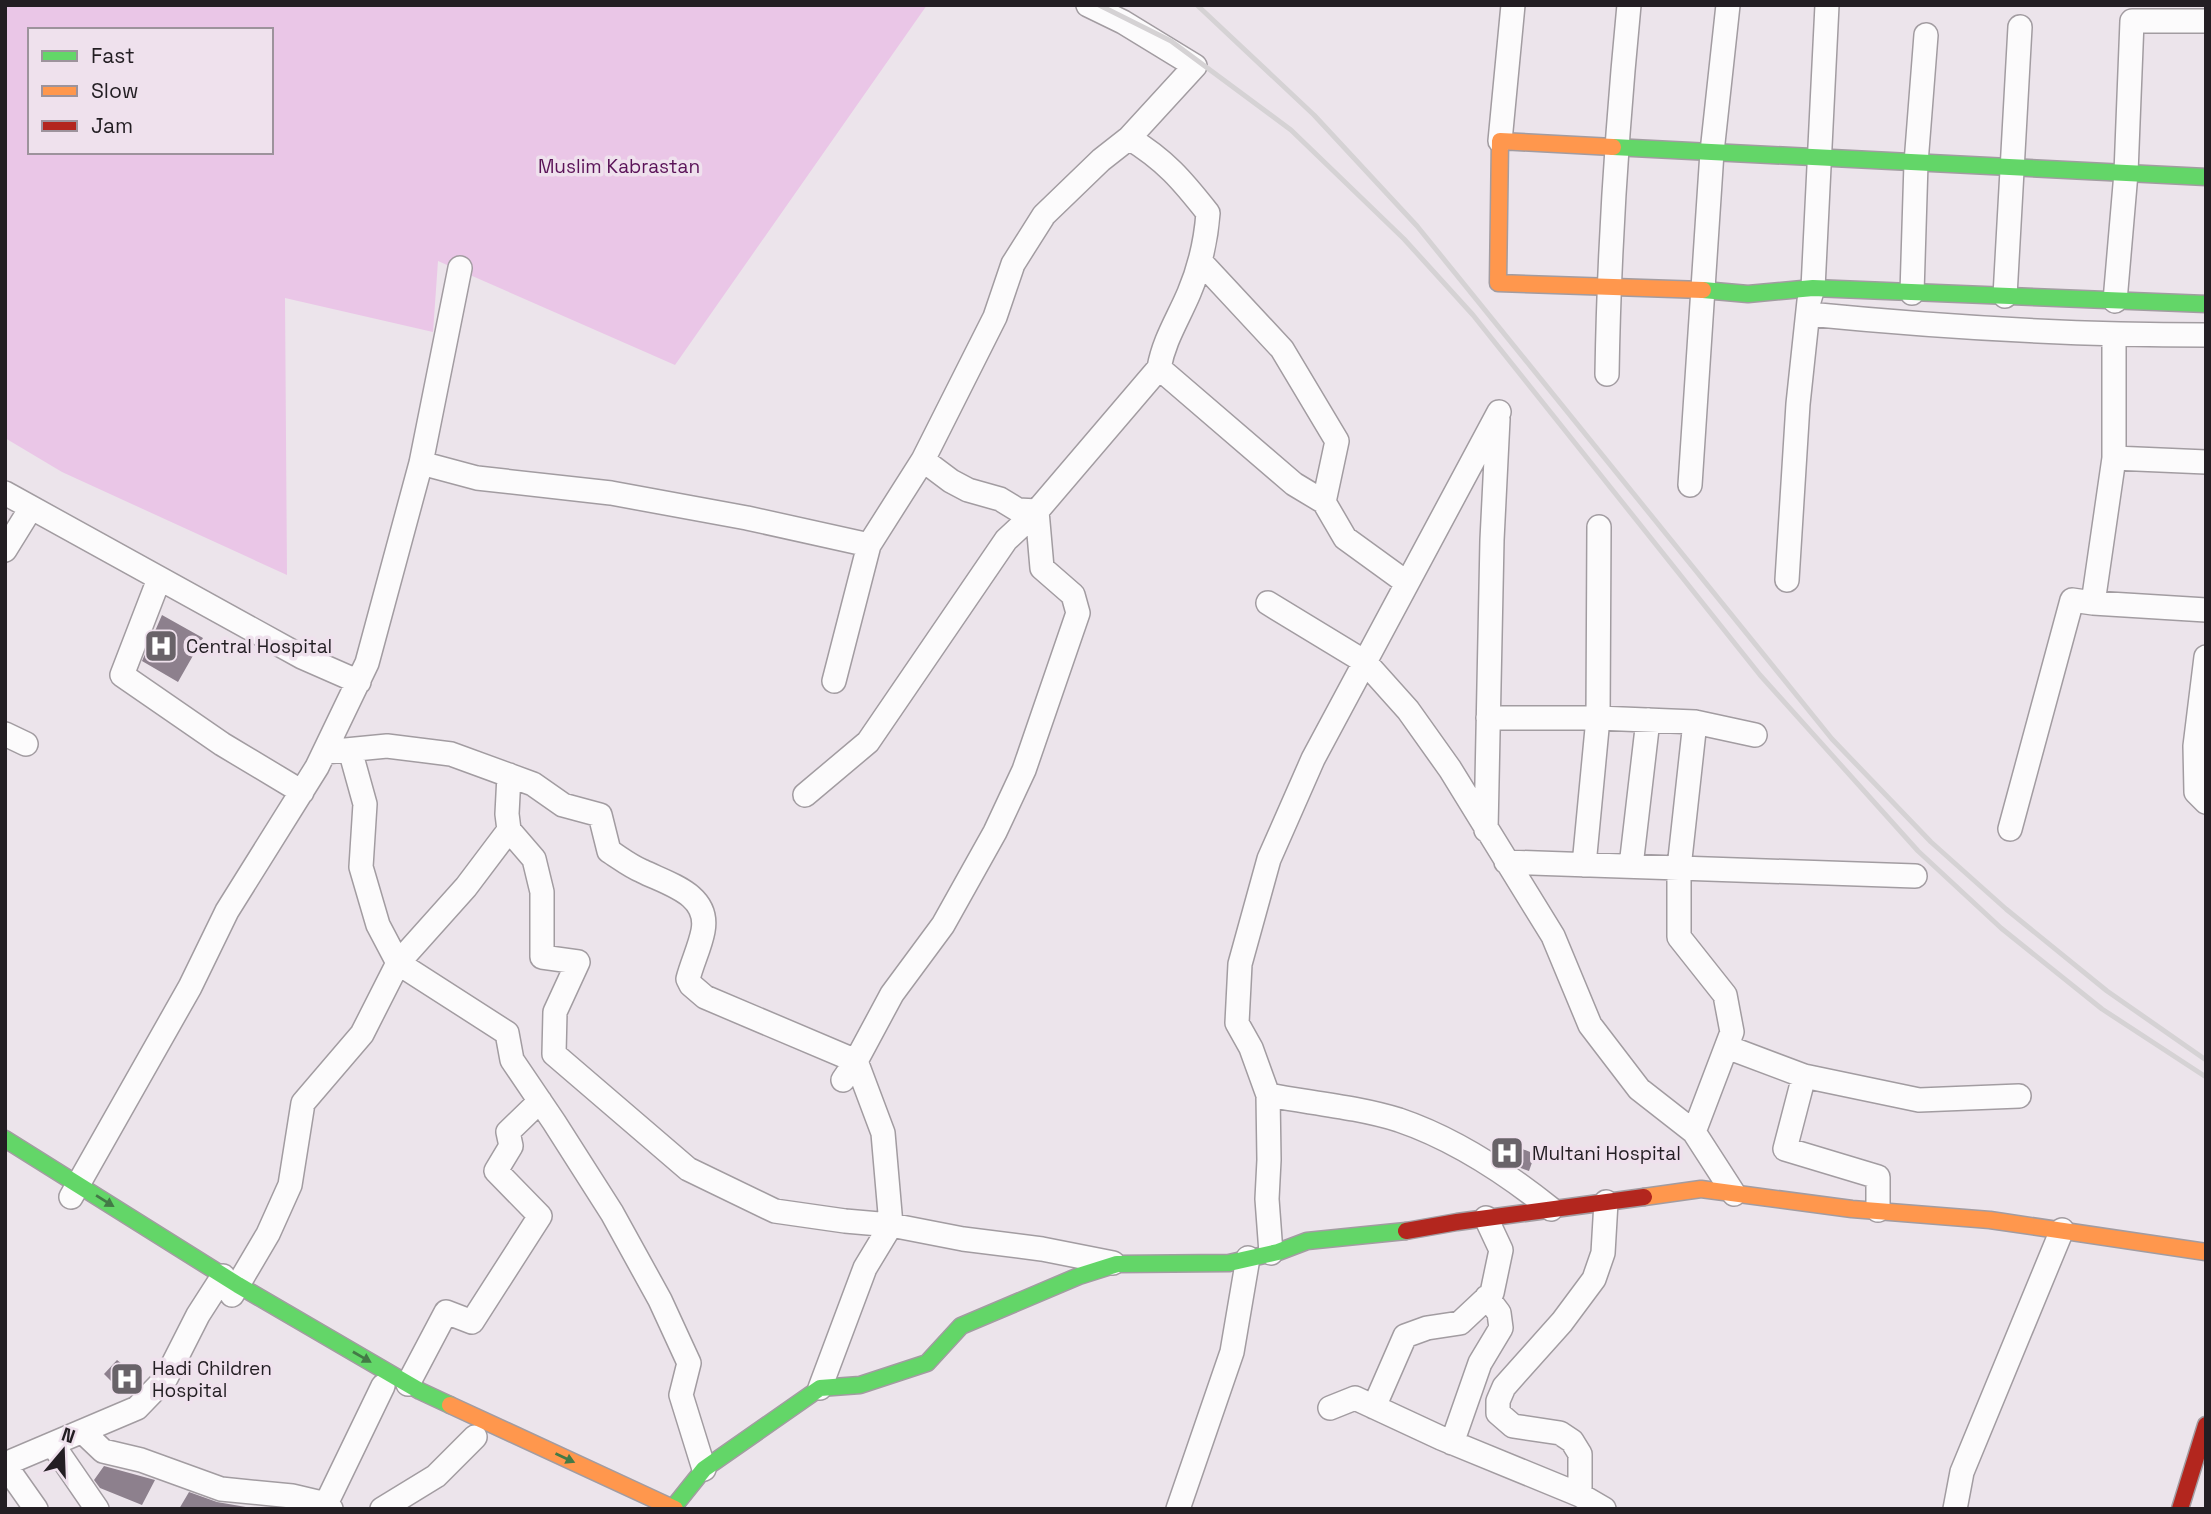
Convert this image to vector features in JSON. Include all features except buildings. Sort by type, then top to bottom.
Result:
[{"type":"street","points":[[834,681],[869,545],[923,460],[995,317],[1013,264],[1044,215],[1129,138],[1195,66],[1123,22],[1088,5]]},
{"type":"street","points":[[1513,5],[1500,141],[1498,283],[1703,290],[1810,301],[2206,319]]},
{"type":"street","points":[[1607,374],[1608,287],[1616,147],[1629,5]]},
{"type":"street","points":[[1690,485],[1712,152],[1728,5]]},
{"type":"street","points":[[1787,580],[1798,404],[1810,301],[1820,158],[1827,5]]},
{"type":"street","points":[[2115,301],[2126,173],[2132,21],[2206,21]]},
{"type":"street","points":[[2005,296],[2020,27]]},
{"type":"street","points":[[1912,293],[1916,163],[1926,35]]},
{"type":"street","points":[[805,795],[868,742],[1006,540],[1037,511],[1159,368],[1163,348],[1189,293],[1200,261],[1208,213],[1155,153],[1129,138]]},
{"type":"street","points":[[1500,141],[2206,177]]},
{"type":"street","points":[[1200,261],[1282,349],[1337,441],[1324,502]]},
{"type":"street","points":[[75,1191],[190,987],[227,911],[325,752],[367,663],[421,463],[460,268]]},
{"type":"street","points":[[1810,301],[1912,293],[2206,304]]},
{"type":"street","points":[[1810,301],[1926,325],[2114,335],[2206,335]]},
{"type":"street","points":[[2093,603],[2114,458],[2114,335]]},
{"type":"street","points":[[1159,368],[1294,484],[1324,502],[1345,538],[1408,583]]},
{"type":"street","points":[[1271,1253],[1266,1199],[1269,1160],[1268,1095],[1251,1048],[1237,1023],[1240,964],[1269,859],[1313,759],[1499,412],[1492,540],[1486,830]]},
{"type":"street","points":[[2114,458],[2206,462]]},
{"type":"street","points":[[923,460],[968,490],[1000,499],[1018,510],[1037,511]]},
{"type":"street","points":[[421,463],[477,478],[611,493],[747,518],[869,545]]},
{"type":"street","points":[[5,493],[302,657],[359,682]]},
{"type":"street","points":[[5,550],[31,508]]},
{"type":"street","points":[[843,1080],[892,994],[943,925],[995,832],[1024,770],[1064,659],[1078,613],[1073,595],[1042,568],[1037,511]]},
{"type":"street","points":[[1584,865],[1598,718],[1599,527]]},
{"type":"street","points":[[159,579],[122,675],[222,744],[302,792]]},
{"type":"street","points":[[2010,829],[2072,600],[2206,610]]},
{"type":"street","points":[[1268,603],[1365,662],[1415,720],[1450,769],[1553,936],[1590,1025],[1639,1089],[1694,1132],[1734,1194]]},
{"type":"street","points":[[2206,657],[2195,746],[2196,792],[2206,802]]},
{"type":"street","points":[[1488,718],[1598,718],[1695,722],[1755,735]]},
{"type":"street","points":[[1631,866],[1648,720]]},
{"type":"street","points":[[1694,1132],[1732,1032],[1725,995],[1679,937],[1679,868],[1695,722]]},
{"type":"street","points":[[325,752],[387,746],[451,754],[533,784],[563,805],[600,815],[609,851],[639,870],[678,887],[698,902],[703,912],[703,930],[688,979],[691,985],[705,997],[856,1060],[883,1133],[891,1224],[865,1268],[820,1388]]},
{"type":"street","points":[[350,750],[365,804],[362,867],[378,925],[398,963],[466,1004],[507,1033],[512,1060],[611,1213],[660,1300],[689,1363],[681,1395],[704,1469]]},
{"type":"street","points":[[509,775],[509,830],[534,859],[542,892],[542,957],[578,962],[555,1012],[554,1054],[688,1169],[775,1211],[845,1221],[891,1224],[963,1239],[1042,1249],[1117,1264],[1229,1263],[1307,1241],[1390,1234],[1701,1189],[1852,1209],[1990,1220],[2206,1252]]},
{"type":"street","points":[[36,1509],[5,1465],[137,1408],[166,1378],[198,1315],[228,1286],[268,1234],[290,1185],[303,1103],[362,1034],[398,963],[466,887],[509,830]]},
{"type":"street","points":[[1506,862],[1915,876]]},
{"type":"street","points":[[1727,1047],[1804,1076],[1919,1100],[2020,1097]]},
{"type":"street","points":[[1804,1076],[1784,1149],[1878,1177],[1878,1210]]},
{"type":"street","points":[[1268,1095],[1396,1119],[1433,1133],[1508,1175],[1550,1209]]},
{"type":"street","points":[[408,1384],[446,1312],[472,1322],[540,1216],[496,1171],[511,1146],[508,1132],[540,1101]]},
{"type":"street","points":[[5,1139],[75,1191],[383,1386],[435,1416]]},
{"type":"street","points":[[5,1156],[75,1191]]},
{"type":"street","points":[[1580,1495],[1580,1454],[1572,1441],[1560,1433],[1513,1426],[1499,1413],[1498,1401],[1504,1387],[1562,1322],[1594,1279],[1603,1254],[1606,1202]]},
{"type":"street","points":[[1374,1407],[1405,1336],[1427,1328],[1460,1323],[1492,1293],[1501,1251],[1486,1218]]},
{"type":"street","points":[[1955,1509],[1962,1472],[2062,1230]]},
{"type":"street","points":[[1178,1509],[1231,1352],[1248,1258]]},
{"type":"street","points":[[228,1286],[408,1384],[673,1508],[704,1469],[820,1388],[860,1385],[927,1363],[961,1325],[1079,1276],[1117,1264]]},
{"type":"street","points":[[1452,1443],[1480,1363],[1501,1328],[1499,1312],[1487,1297]]},
{"type":"street","points":[[83,1432],[103,1451],[141,1460],[221,1489],[292,1496],[328,1506],[383,1386]]},
{"type":"street","points":[[1330,1408],[1355,1398],[1452,1443],[1580,1495],[1604,1509]]},
{"type":"street","points":[[2180,1509],[2206,1425]]},
{"type":"street","points":[[382,1509],[436,1476],[476,1437]]},
{"type":"street","points":[[53,1445],[97,1509]]},
{"type":"green space","name":"Muslim Kabrastan","points":[[5,5],[927,5],[675,365],[438,261],[433,332],[285,298],[287,575],[62,472],[5,438]]},
{"type":"railway","points":[[1099,5],[1171,41],[1291,130],[1404,239],[1473,315],[1760,675],[1918,851],[2001,928],[2102,1009],[2206,1077]]},
{"type":"railway","points":[[1197,5],[1314,115],[1417,226],[1832,739],[1931,842],[2006,909],[2107,991],[2206,1060]]},
{"type":"traffic: fast","points":[[1613,147],[2206,177]]},
{"type":"traffic: fast","points":[[1703,290],[1748,294],[1813,288],[2206,304]]},
{"type":"traffic: fast","points":[[5,1139],[238,1285],[420,1391],[450,1405]]},
{"type":"traffic: fast","points":[[672,1509],[704,1469],[820,1388],[860,1385],[927,1363],[961,1326],[1079,1276],[1117,1264],[1229,1263],[1278,1252],[1307,1241],[1406,1231]]},
{"type":"traffic: slow","points":[[1613,147],[1500,141],[1498,283],[1703,290]]},
{"type":"traffic: slow","points":[[1644,1197],[1701,1189],[1852,1209],[1990,1220],[2206,1252]]},
{"type":"traffic: slow","points":[[450,1405],[675,1509]]},
{"type":"traffic: jam","points":[[1406,1231],[1644,1197]]},
{"type":"traffic: jam","points":[[2180,1509],[2206,1425]]},
{"type":"place","name":"Central Hospital","points":[[161,646]]},
{"type":"place","name":"Multani Hospital","points":[[1507,1153]]},
{"type":"place","name":"Hadi Children Hospital","points":[[127,1379]]}]
